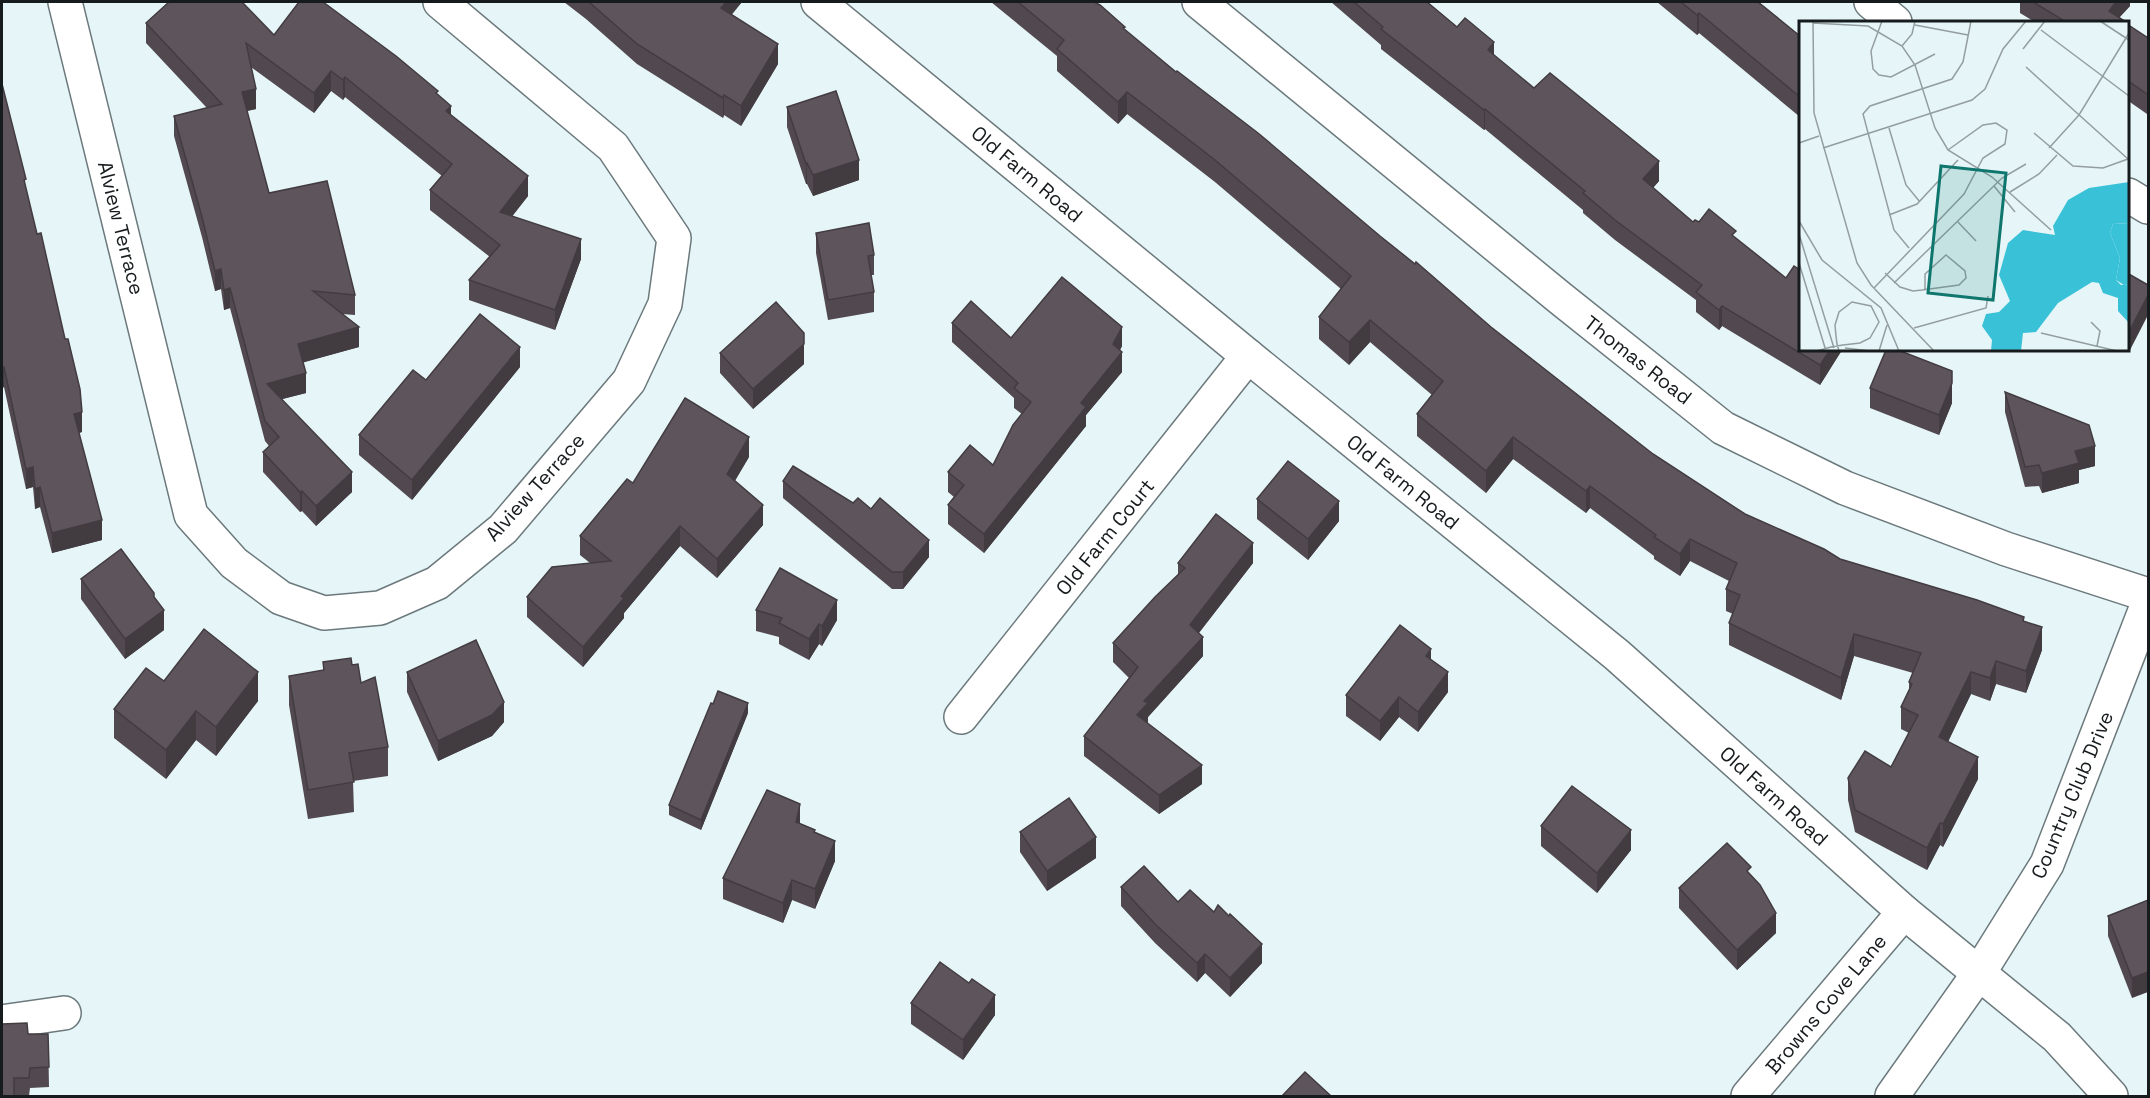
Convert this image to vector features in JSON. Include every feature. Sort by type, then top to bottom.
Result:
[{"type":"street","name":"Alview Terrace","points":[[65,2],[191,515],[234,563],[281,598],[324,613],[380,608],[436,583],[502,529],[629,381],[665,304],[674,238],[613,147],[440,2]]},
{"type":"street","name":"Old Farm Road","points":[[818,2],[1248,356],[1617,655],[1904,912],[2057,1037],[2111,1096]]},
{"type":"street","name":"Thomas Road","points":[[1199,2],[1551,291],[1723,428],[1856,492],[2006,549],[2148,595]]},
{"type":"street","points":[[1871,2],[1895,21]]},
{"type":"street","points":[[2129,196],[2148,207]]},
{"type":"street","name":"Old Farm Court","points":[[961,717],[1248,356]]},
{"type":"street","name":"Country Club Drive","points":[[1892,1096],[1979,973],[2047,864],[2148,603]]},
{"type":"street","name":"Browns Cove Lane","points":[[1748,1096],[1904,912]]},
{"type":"street","points":[[2,1022],[64,1013]]},
{"type":"building","points":[[169,2],[242,2],[274,35],[299,2],[323,2],[396,56],[438,91],[436,93],[451,106],[446,111],[528,176],[500,212],[581,239],[555,310],[469,280],[500,245],[430,190],[452,164],[345,77],[343,80],[331,71],[314,93],[246,43],[256,89],[242,92],[269,193],[327,181],[355,295],[313,291],[359,327],[298,344],[306,373],[267,384],[352,472],[316,506],[263,452],[279,437],[265,421],[230,288],[224,290],[221,269],[215,271],[174,116],[222,104],[146,23]]},
{"type":"building","points":[[589,2],[726,2],[721,8],[778,44],[741,106],[724,95],[723,98],[637,44]]},
{"type":"building","points":[[1018,2],[1094,2],[1100,5],[1125,27],[1123,28],[1176,72],[1258,133],[1380,236],[1415,264],[1416,262],[1491,327],[1653,454],[1745,514],[1824,549],[1840,559],[1977,600],[2024,617],[2023,621],[2042,627],[2026,671],[1996,661],[1990,678],[1971,672],[1939,737],[1978,757],[1943,824],[1940,823],[1927,848],[1855,810],[1848,778],[1865,751],[1891,767],[1918,715],[1901,707],[1912,684],[1909,682],[1921,653],[1854,634],[1841,678],[1729,623],[1740,595],[1726,589],[1737,563],[1690,539],[1680,554],[1654,537],[1656,535],[1590,486],[1586,491],[1513,437],[1486,471],[1417,414],[1443,381],[1370,320],[1349,342],[1319,317],[1351,276],[1215,160],[1127,92],[1118,102],[1057,49],[1064,40]]},
{"type":"building","points":[[1354,2],[1427,2],[1457,27],[1465,18],[1494,42],[1488,50],[1534,88],[1550,73],[1659,161],[1643,179],[1693,222],[1695,220],[1699,222],[1709,209],[1736,231],[1732,235],[1786,278],[1794,266],[1799,269],[1799,351],[1829,351],[1820,365],[1722,306],[1719,310],[1696,292],[1702,285],[1615,220],[1583,193],[1585,191],[1485,109],[1381,29],[1383,27]]},
{"type":"building","points":[[1681,2],[1758,2],[1799,35],[1799,96],[1699,13],[1697,15]]},
{"type":"building","points":[[2033,2],[2116,2],[2109,11],[2124,21],[2064,21]]},
{"type":"building","points":[[2129,25],[2148,38],[2147,94],[2129,81]]},
{"type":"building","points":[[2,84],[37,234],[41,233],[65,339],[68,339],[80,389],[82,412],[74,414],[102,520],[52,533],[40,487],[35,489],[33,467],[26,469],[4,367],[2,368]]},
{"type":"building","points":[[836,91],[859,160],[813,175],[806,164],[787,107]]},
{"type":"building","points":[[869,223],[874,255],[868,256],[874,292],[828,300],[816,233]]},
{"type":"building","points":[[2129,274],[2148,285],[2148,295],[2130,330]]},
{"type":"building","points":[[1062,277],[1122,327],[1113,344],[1122,352],[1081,403],[1086,407],[984,534],[948,505],[964,485],[948,472],[970,445],[993,465],[1013,425],[1031,402],[1014,388],[1018,383],[952,323],[971,301],[1011,338]]},
{"type":"building","points":[[776,302],[804,333],[804,344],[753,389],[720,353]]},
{"type":"building","points":[[480,314],[520,347],[412,480],[359,435],[413,370],[426,380]]},
{"type":"building","points":[[1886,351],[1901,351],[1952,371],[1952,383],[1939,415],[1870,388]]},
{"type":"building","points":[[2005,392],[2089,425],[2095,446],[2075,451],[2079,463],[2042,473],[2039,465],[2025,467]]},
{"type":"building","points":[[685,398],[749,437],[727,474],[763,505],[717,559],[680,526],[621,596],[624,598],[583,647],[527,597],[552,567],[611,561],[580,536],[627,479],[633,483]]},
{"type":"building","points":[[1288,461],[1339,501],[1308,539],[1257,499]]},
{"type":"building","points":[[793,466],[853,503],[858,498],[871,509],[880,498],[929,540],[903,572],[892,572],[783,481]]},
{"type":"building","points":[[1216,514],[1253,543],[1190,625],[1203,637],[1144,701],[1148,703],[1137,715],[1202,765],[1159,795],[1084,736],[1138,667],[1113,643],[1185,568],[1178,563]]},
{"type":"building","points":[[121,549],[164,610],[125,639],[81,579]]},
{"type":"building","points":[[780,568],[837,600],[822,626],[819,624],[809,639],[779,623],[782,618],[756,610]]},
{"type":"building","points":[[1400,625],[1431,649],[1426,656],[1448,672],[1418,712],[1399,697],[1380,721],[1346,695]]},
{"type":"building","points":[[204,629],[258,672],[216,727],[196,711],[166,750],[114,709],[146,668],[164,681]]},
{"type":"building","points":[[476,640],[504,702],[492,715],[438,741],[407,672]]},
{"type":"building","points":[[351,658],[352,665],[358,664],[361,683],[375,677],[388,747],[349,753],[354,782],[308,790],[289,676],[324,670],[323,662]]},
{"type":"building","points":[[718,691],[748,703],[701,820],[669,805]]},
{"type":"building","points":[[1572,786],[1631,830],[1597,873],[1541,826]]},
{"type":"building","points":[[767,790],[800,804],[796,822],[835,841],[815,889],[792,880],[783,903],[723,878]]},
{"type":"building","points":[[1069,798],[1096,837],[1047,871],[1020,832]]},
{"type":"building","points":[[1727,843],[1751,867],[1747,871],[1760,885],[1776,913],[1737,950],[1679,888]]},
{"type":"building","points":[[1144,866],[1178,902],[1190,890],[1214,912],[1218,905],[1229,916],[1230,914],[1262,944],[1230,978],[1205,954],[1197,963],[1155,924],[1121,887]]},
{"type":"building","points":[[2148,900],[2148,972],[2132,978],[2108,916]]},
{"type":"building","points":[[940,962],[969,983],[972,979],[995,995],[963,1040],[911,1003]]},
{"type":"building","points":[[27,1023],[28,1034],[48,1034],[49,1067],[30,1068],[29,1078],[14,1078],[14,1096],[2,1096],[2,1024]]},
{"type":"building","points":[[1305,1072],[1331,1096],[1282,1096]]}]
